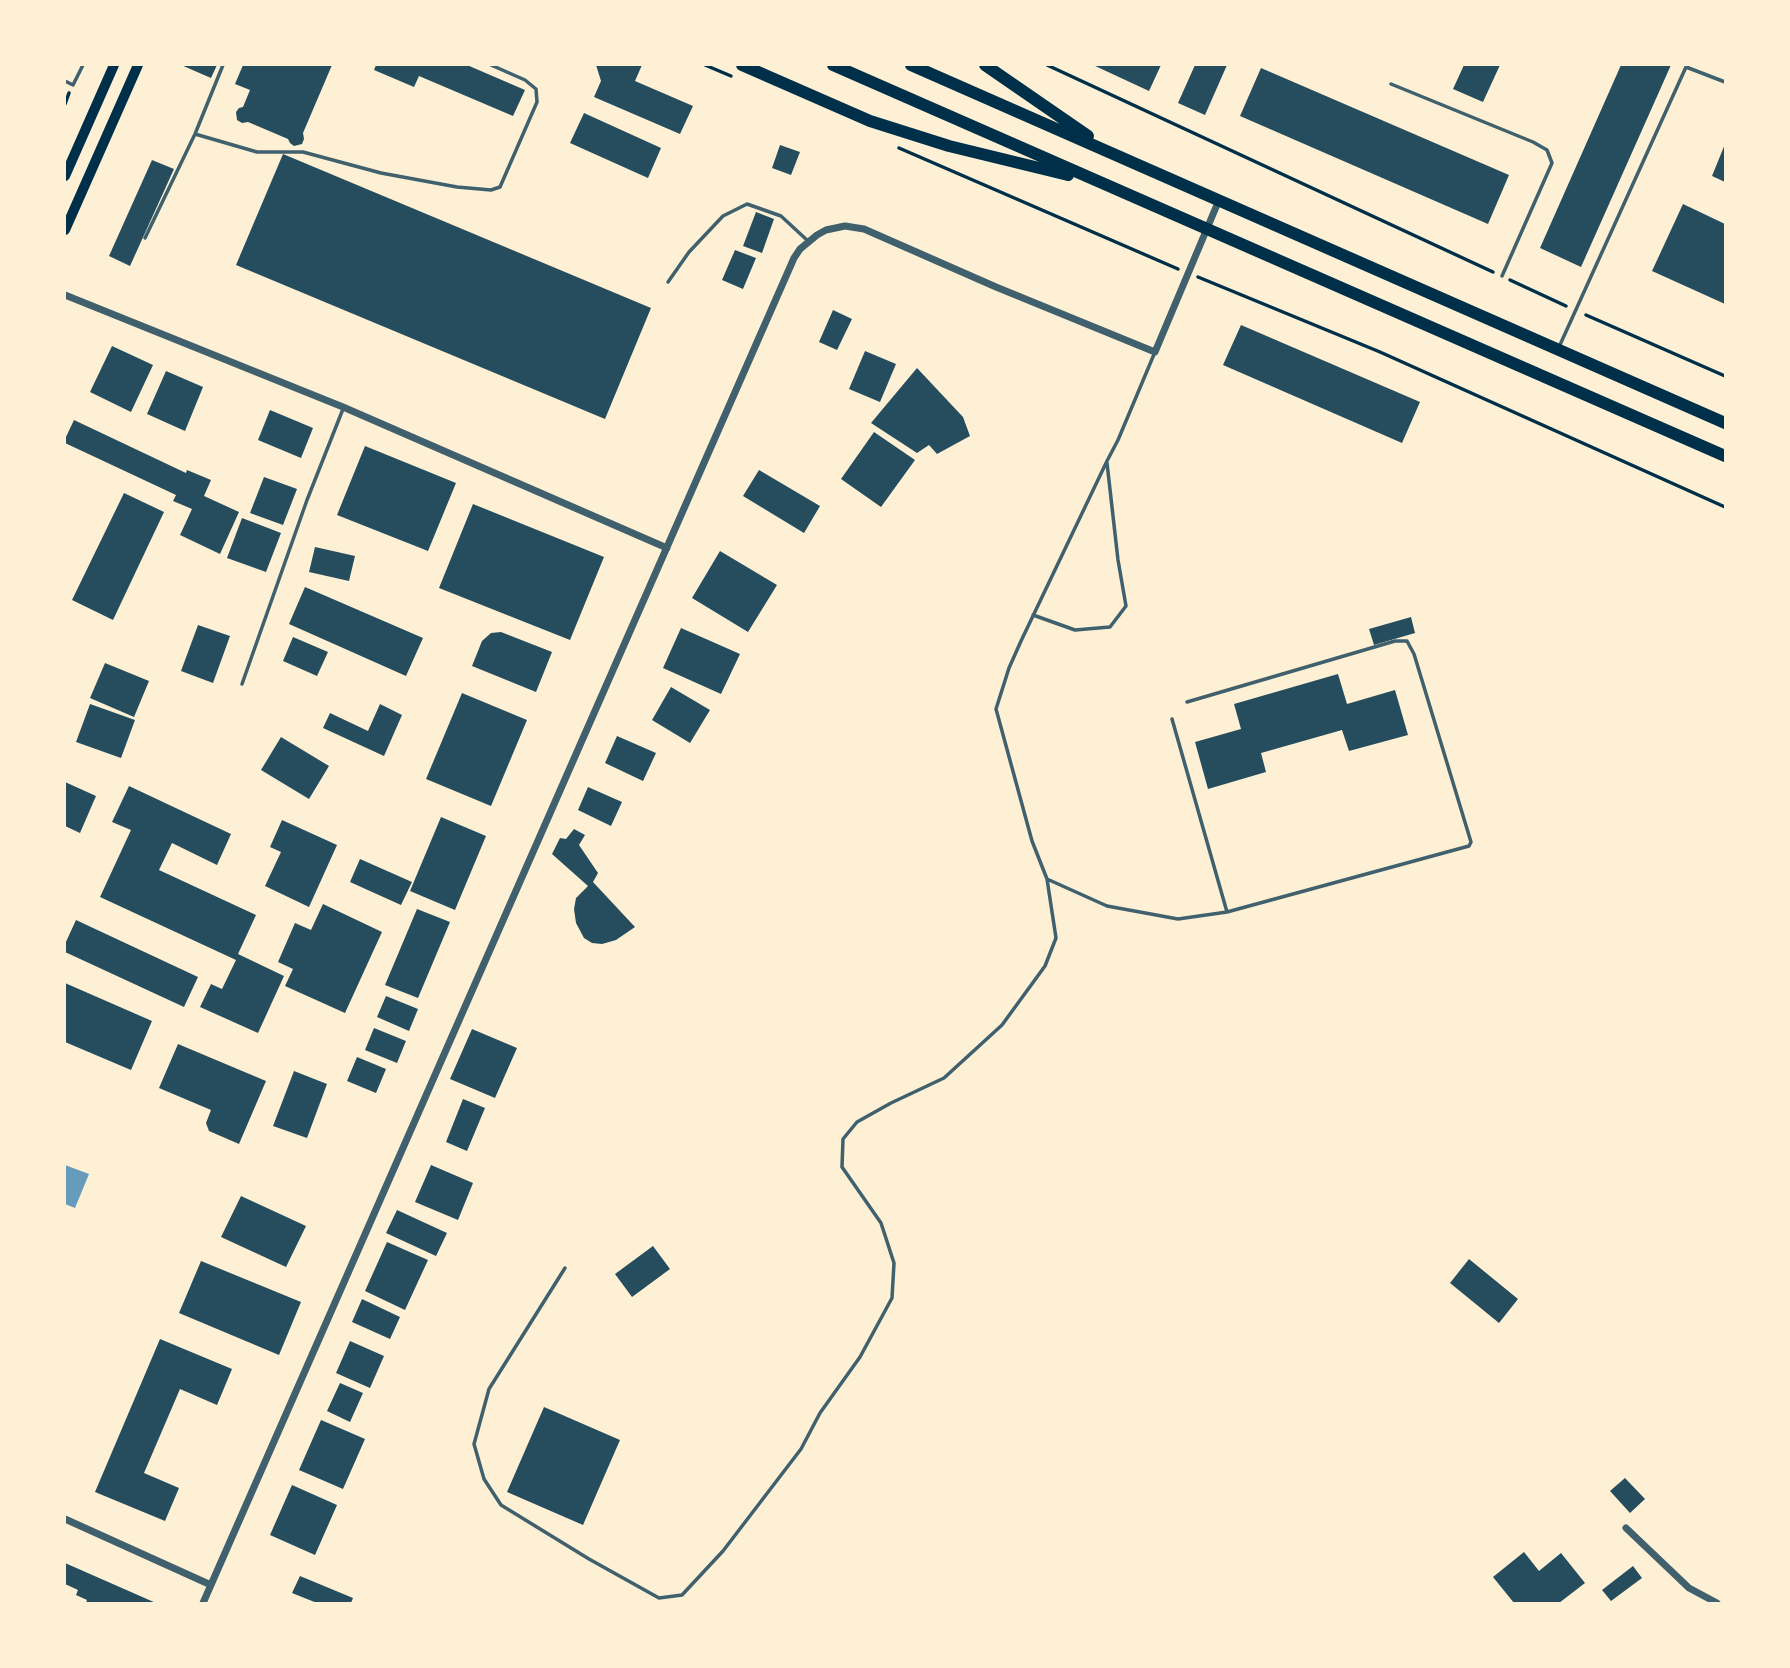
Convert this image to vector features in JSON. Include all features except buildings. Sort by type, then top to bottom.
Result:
[{"type":"main road","points":[[65,176],[114,65]]},
{"type":"main road","points":[[65,230],[138,65]]},
{"type":"main road","points":[[742,65],[870,121],[949,146],[1103,183]]},
{"type":"main road","points":[[833,65],[1725,456]]},
{"type":"main road","points":[[911,65],[1725,423]]},
{"type":"main road","points":[[985,65],[1115,154]]},
{"type":"street","points":[[204,1603],[800,249],[817,234],[835,228],[845,226],[864,229],[1155,352],[1219,200]]},
{"type":"street","points":[[65,295],[343,407],[667,548]]},
{"type":"street","points":[[65,1519],[211,1586]]},
{"type":"street","points":[[1626,1528],[1689,1588],[1717,1603]]},
{"type":"lane","points":[[65,81],[73,85],[83,65]]},
{"type":"lane","points":[[145,238],[195,134],[223,65]]},
{"type":"lane","points":[[195,134],[257,152],[303,152],[381,173],[457,187],[491,190],[500,187],[537,102],[536,89],[524,80],[491,65]]},
{"type":"lane","points":[[1558,349],[1686,67],[1725,82]]},
{"type":"lane","points":[[1391,84],[1547,149],[1552,163],[1502,276]]},
{"type":"lane","points":[[668,282],[689,252],[723,216],[747,204],[781,216],[808,241]]},
{"type":"lane","points":[[565,1268],[489,1389],[474,1444],[484,1479],[501,1505],[589,1559],[659,1598],[682,1595],[723,1550],[801,1449],[820,1413],[860,1357],[892,1298],[894,1263],[881,1223],[842,1167],[844,1139],[857,1122],[944,1078],[1002,1025],[1045,966],[1056,938],[1047,879],[1032,841],[996,709],[1009,668],[1118,440],[1155,352]]},
{"type":"lane","points":[[242,684],[343,407]]},
{"type":"lane","points":[[1033,615],[1075,630],[1110,627],[1126,606],[1107,461]]},
{"type":"lane","points":[[1047,879],[1107,906],[1178,919],[1227,912],[1469,846],[1471,842],[1414,654],[1407,641],[1395,641],[1187,702]]},
{"type":"lane","points":[[1172,719],[1227,912]]},
{"type":"path","points":[[705,65],[741,80]]},
{"type":"path","points":[[1046,65],[1725,376]]},
{"type":"path","points":[[889,144],[1189,274],[1380,352],[1725,507]]},
{"type":"water","points":[[65,1165],[89,1174],[75,1208],[65,1204]]}]
